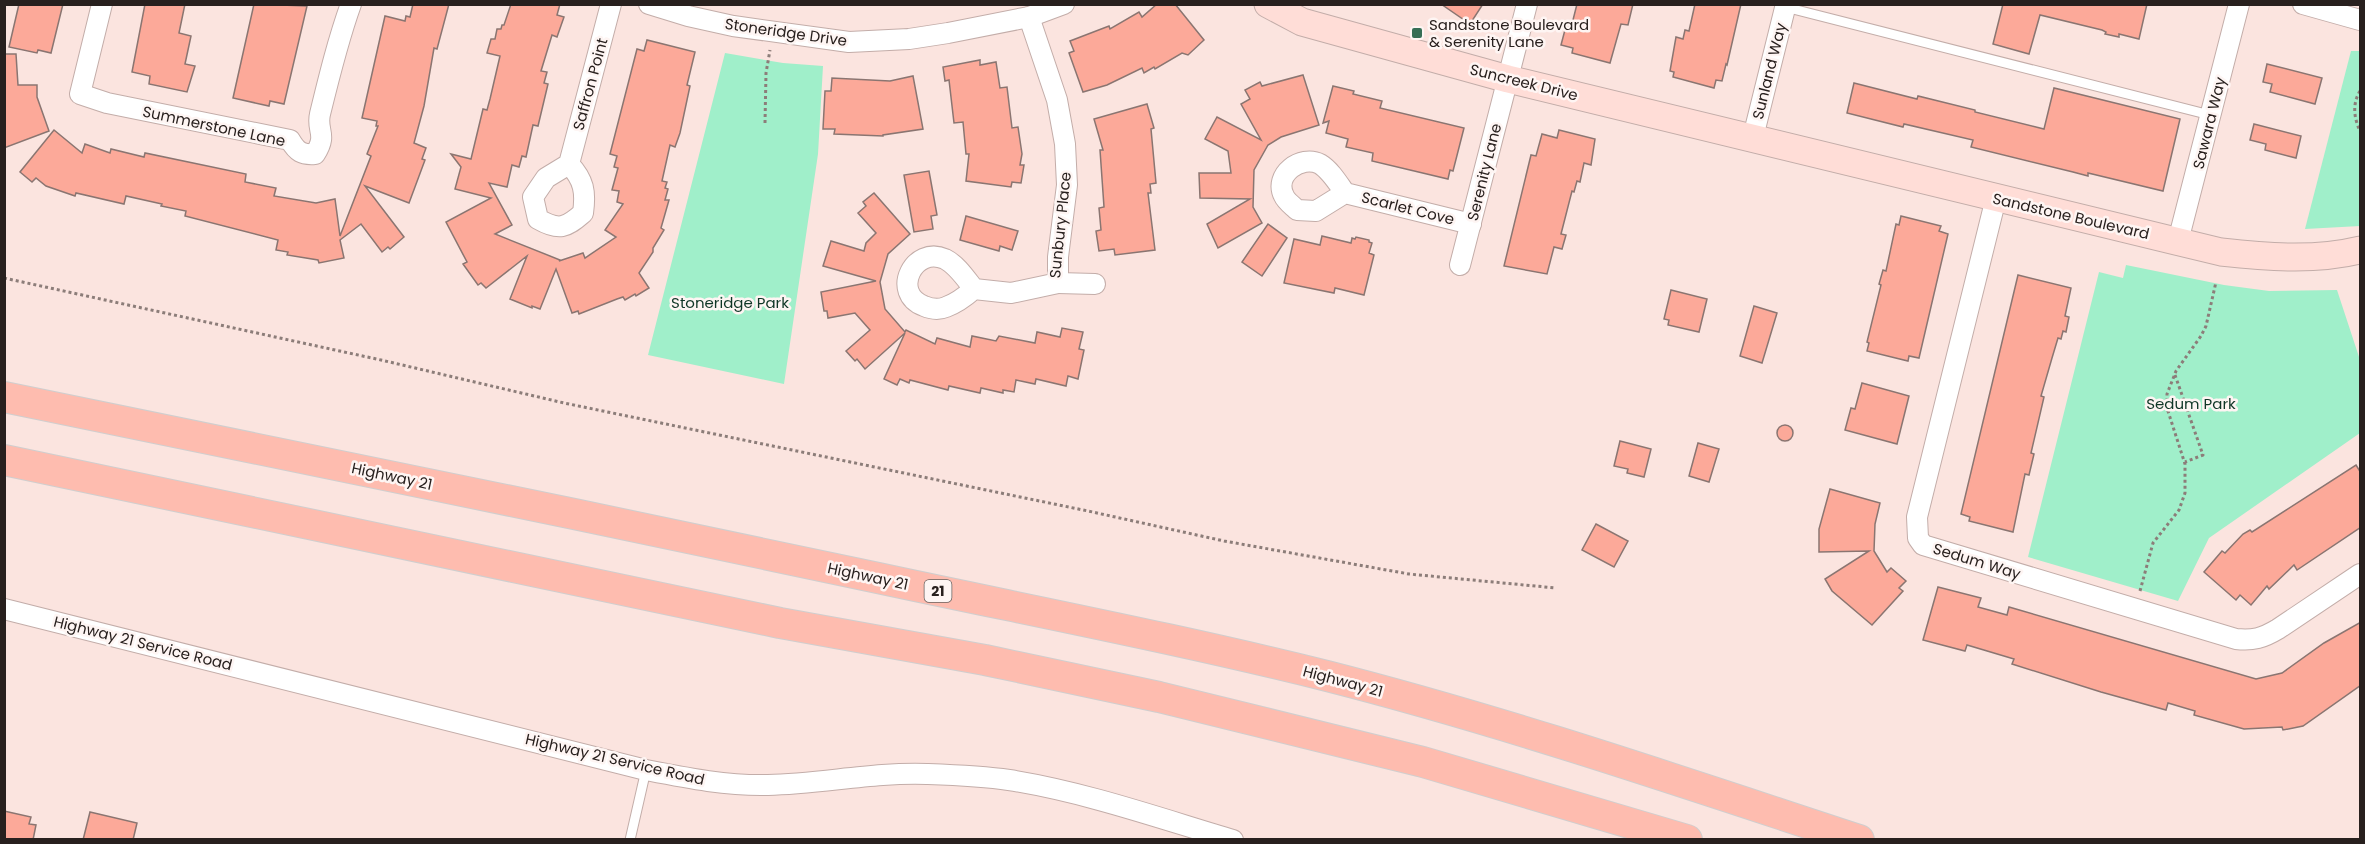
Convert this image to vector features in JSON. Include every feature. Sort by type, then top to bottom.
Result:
[{"type":"main road","name":"Highway 21","points":[[4,397],[710,543],[1303,671],[1431,705],[1660,773],[1858,840]]},
{"type":"main road","points":[[4,460],[780,623],[985,660],[1159,697],[1423,762],[1687,840]]},
{"type":"street","name":"Summerstone Lane","points":[[102,4],[80,94],[107,103],[290,140],[295,149],[304,155],[315,154],[322,144],[319,118],[339,37],[351,4]]},
{"type":"street","name":"Saffron Point","points":[[569,164],[611,4]]},
{"type":"street","name":"Stoneridge Drive","points":[[649,4],[733,26],[849,42],[909,39],[1029,17],[1064,4]]},
{"type":"street","name":"Suncreek Drive","points":[[1268,4],[1302,22],[1508,79],[1785,146]]},
{"type":"street","name":"Serenity Lane","points":[[1460,265],[1527,4]]},
{"type":"street","name":"Sawara Way","points":[[2178,241],[2239,4]]},
{"type":"street","points":[[2303,4],[2361,20]]},
{"type":"street","name":"Sunland Way","points":[[1753,137],[1785,5]]},
{"type":"street","name":"Sunbury Place","points":[[974,290],[1011,293],[1058,283],[1058,257],[1067,185],[1065,144],[1057,100],[1029,17]]},
{"type":"street","name":"Sandstone Boulevard","points":[[1785,146],[2221,252],[2310,257],[2361,250]]},
{"type":"street","name":"Scarlet Cove","points":[[1345,193],[1471,224]]},
{"type":"street","name":"Sedum Way","points":[[1996,198],[1917,517],[1918,538],[1923,544],[2236,639],[2250,641],[2264,637],[2361,574]]},
{"type":"street","points":[[1058,283],[1095,284]]},
{"type":"street","name":"Highway 21 Service Road","points":[[5,611],[646,770],[700,780],[749,784],[807,783],[882,775],[926,774],[1006,779],[1084,796],[1233,840]]},
{"type":"lane","points":[[1785,5],[2210,115]]},
{"type":"lane","points":[[630,840],[646,770]]},
{"type":"path","points":[[765,123],[766,73],[771,45]]},
{"type":"path","points":[[2361,92],[2355,102],[2354,111],[2361,131]]},
{"type":"path","points":[[4,278],[381,360],[564,403],[1224,541],[1409,574],[1556,588]]},
{"type":"path","points":[[2139,592],[2152,543],[2179,510],[2185,493],[2187,477],[2185,462],[2166,408],[2167,394],[2174,374],[2206,326],[2216,282]]},
{"type":"path","points":[[2174,374],[2203,455],[2185,462]]},
{"type":"green space","points":[[2351,51],[2360,51],[2360,226],[2305,229]]},
{"type":"green space","name":"Stoneridge Park","points":[[725,53],[783,63],[823,66],[818,154],[784,384],[648,355]]},
{"type":"green space","name":"Sedum Park","points":[[2126,265],[2224,285],[2269,291],[2337,290],[2360,360],[2360,433],[2209,538],[2178,601],[2028,557],[2099,272],[2123,278]]},
{"type":"building","points":[[19,4],[63,4],[51,53],[38,50],[37,53],[9,47]]},
{"type":"building","points":[[145,4],[185,4],[179,33],[191,36],[185,64],[195,66],[187,92],[149,84],[150,76],[132,72]]},
{"type":"building","points":[[254,4],[307,6],[284,104],[270,101],[269,106],[233,98]]},
{"type":"building","points":[[413,4],[449,4],[437,49],[434,48],[424,106],[414,143],[426,148],[422,159],[425,160],[409,203],[365,186],[404,237],[390,249],[388,247],[382,252],[361,224],[340,240],[344,258],[319,263],[318,260],[287,255],[288,252],[276,250],[278,240],[185,216],[186,211],[126,196],[124,204],[76,193],[75,196],[46,186],[36,178],[32,182],[20,172],[54,130],[82,153],[85,144],[110,153],[111,149],[144,157],[145,153],[246,174],[245,182],[276,188],[274,196],[316,203],[335,199],[340,236],[371,156],[367,154],[378,126],[376,126],[377,121],[362,118],[385,16],[405,21],[406,16],[410,17]]},
{"type":"building","points":[[511,4],[560,4],[557,15],[564,17],[557,37],[552,35],[541,71],[547,72],[544,83],[548,84],[538,126],[533,125],[526,157],[522,156],[519,167],[512,165],[507,187],[489,183],[512,225],[495,234],[559,261],[583,253],[585,258],[616,237],[605,230],[623,204],[617,202],[619,191],[612,190],[618,168],[614,167],[617,156],[610,154],[637,49],[644,51],[647,40],[695,52],[687,85],[690,86],[680,133],[675,147],[670,145],[662,181],[667,182],[665,200],[669,200],[661,228],[664,230],[639,273],[649,288],[636,296],[635,294],[625,300],[623,297],[579,314],[578,311],[572,313],[556,269],[540,309],[532,306],[532,308],[510,299],[527,256],[486,288],[481,283],[478,285],[463,264],[467,262],[446,222],[491,198],[455,189],[461,167],[451,154],[471,159],[483,109],[487,110],[500,56],[487,53],[491,39],[495,39],[497,29],[501,29],[504,25]]},
{"type":"building","points":[[1157,4],[1175,4],[1204,40],[1188,55],[1182,53],[1155,69],[1154,67],[1144,73],[1142,68],[1107,85],[1083,92],[1069,53],[1074,51],[1070,41],[1109,26],[1110,29],[1139,12],[1142,17]]},
{"type":"building","points":[[1441,4],[1483,4],[1470,24]]},
{"type":"building","points":[[1577,4],[1633,4],[1628,25],[1621,24],[1610,63],[1572,53],[1573,48],[1561,45],[1566,26],[1571,28]]},
{"type":"building","points":[[1695,4],[1741,4],[1722,81],[1716,80],[1714,88],[1673,77],[1674,72],[1670,71],[1676,37],[1683,39],[1685,30],[1689,31]]},
{"type":"building","points":[[2003,4],[2147,4],[2139,39],[2119,34],[2119,37],[2105,34],[2106,32],[2102,30],[2040,15],[2029,54],[1993,44]]},
{"type":"building","points":[[4,54],[16,54],[18,85],[37,85],[37,97],[49,131],[4,148]]},
{"type":"building","points":[[980,60],[980,65],[996,62],[1000,88],[1007,87],[1012,128],[1018,127],[1022,154],[1020,165],[1024,165],[1021,183],[1012,182],[1011,187],[966,181],[969,154],[966,154],[963,122],[954,123],[949,80],[945,81],[943,67]]},
{"type":"building","points":[[2267,64],[2322,78],[2315,104],[2270,92],[2272,84],[2263,82]]},
{"type":"building","points":[[1303,75],[1319,125],[1281,137],[1268,145],[1254,170],[1253,207],[1262,223],[1218,248],[1207,224],[1250,199],[1200,198],[1199,173],[1231,173],[1228,151],[1205,139],[1217,117],[1261,140],[1241,104],[1250,99],[1245,90],[1260,82],[1262,86]]},
{"type":"building","points":[[913,76],[923,129],[883,136],[834,134],[835,129],[823,129],[825,91],[831,91],[832,78],[890,81]]},
{"type":"building","points":[[1854,83],[1917,99],[1918,96],[2044,129],[2054,88],[2180,119],[2163,191],[2088,173],[2088,176],[1971,147],[1973,140],[1904,124],[1903,127],[1847,113]]},
{"type":"building","points":[[1333,86],[1382,101],[1380,108],[1464,128],[1453,171],[1450,170],[1448,179],[1372,161],[1373,153],[1346,147],[1348,139],[1326,133],[1329,121],[1323,123]]},
{"type":"building","points":[[1147,104],[1154,128],[1151,129],[1156,183],[1150,184],[1151,193],[1148,193],[1155,250],[1115,255],[1114,249],[1099,251],[1096,231],[1101,230],[1099,208],[1104,207],[1100,150],[1103,150],[1094,119]]},
{"type":"building","points":[[2254,124],[2301,136],[2296,158],[2265,150],[2266,144],[2250,140]]},
{"type":"building","points":[[1559,130],[1595,139],[1591,165],[1584,163],[1580,182],[1577,181],[1574,192],[1572,191],[1561,234],[1566,235],[1562,249],[1554,247],[1547,274],[1504,266],[1531,155],[1536,156],[1542,134],[1557,138]]},
{"type":"building","points":[[929,171],[937,215],[931,216],[933,229],[914,232],[904,175]]},
{"type":"building","points":[[874,193],[910,234],[888,254],[880,282],[885,309],[905,332],[906,330],[935,344],[937,338],[970,347],[972,336],[996,341],[999,336],[1035,343],[1037,332],[1060,337],[1062,328],[1083,332],[1079,349],[1084,350],[1078,379],[1068,376],[1066,386],[1036,379],[1035,384],[1016,380],[1014,392],[1003,390],[1003,393],[981,388],[980,393],[949,386],[948,390],[910,380],[909,383],[900,379],[897,385],[884,379],[905,333],[865,369],[857,359],[855,361],[846,351],[870,330],[855,313],[828,318],[827,311],[824,311],[821,292],[876,281],[823,266],[831,241],[864,251],[866,243],[876,233],[858,213],[866,206],[863,202]]},
{"type":"building","points":[[966,216],[1018,231],[1012,250],[1000,246],[999,251],[960,240]]},
{"type":"building","points":[[1901,216],[1941,226],[1939,231],[1948,234],[1919,358],[1909,356],[1908,361],[1867,351],[1869,343],[1867,342],[1881,285],[1879,284],[1883,270],[1886,271],[1896,224],[1899,225]]},
{"type":"building","points":[[1268,224],[1287,238],[1262,276],[1242,262]]},
{"type":"building","points":[[1322,236],[1351,243],[1352,238],[1356,237],[1372,243],[1369,253],[1374,255],[1364,295],[1335,288],[1334,293],[1284,283],[1294,239],[1320,245]]},
{"type":"building","points":[[2018,275],[2071,288],[2065,316],[2069,317],[2066,332],[2063,331],[2061,339],[2058,338],[2041,396],[2044,397],[2031,453],[2034,454],[2029,475],[2025,474],[2013,532],[1969,521],[1970,517],[1961,514]]},
{"type":"building","points":[[1671,290],[1707,299],[1699,332],[1668,325],[1669,320],[1664,319]]},
{"type":"building","points":[[1754,306],[1777,313],[1762,363],[1740,356]]},
{"type":"building","points":[[1862,383],[1909,396],[1897,444],[1845,430],[1851,408],[1855,409]]},
{"type":"building","points":[[1785,425],[1793,433],[1785,441],[1777,433]]},
{"type":"building","points":[[1620,441],[1651,449],[1644,477],[1627,473],[1628,469],[1614,466]]},
{"type":"building","points":[[1698,443],[1719,449],[1709,482],[1689,476]]},
{"type":"building","points":[[2356,465],[2361,473],[2361,527],[2297,570],[2294,565],[2269,589],[2267,586],[2251,605],[2240,595],[2236,600],[2204,572],[2222,551],[2225,553],[2243,534],[2250,530],[2252,532]]},
{"type":"building","points":[[1830,489],[1880,503],[1875,524],[1874,551],[1887,572],[1891,568],[1906,581],[1899,588],[1903,591],[1872,625],[1832,591],[1825,579],[1869,551],[1819,552],[1819,529]]},
{"type":"building","points":[[1596,524],[1628,541],[1614,567],[1582,550]]},
{"type":"building","points":[[1938,587],[1981,598],[1978,607],[2007,615],[2009,607],[2256,679],[2282,673],[2324,643],[2361,622],[2361,685],[2303,726],[2283,730],[2282,727],[2244,729],[2194,715],[2195,711],[2168,703],[2166,710],[2101,692],[2012,664],[2014,659],[1967,645],[1965,651],[1923,640]]},
{"type":"building","points":[[4,811],[31,817],[29,824],[36,825],[33,840],[4,840]]},
{"type":"building","points":[[90,812],[137,823],[133,840],[83,840]]},
{"type":"place","name":"Sandstone Boulevard & Serenity Lane","points":[[1417,33]]}]
